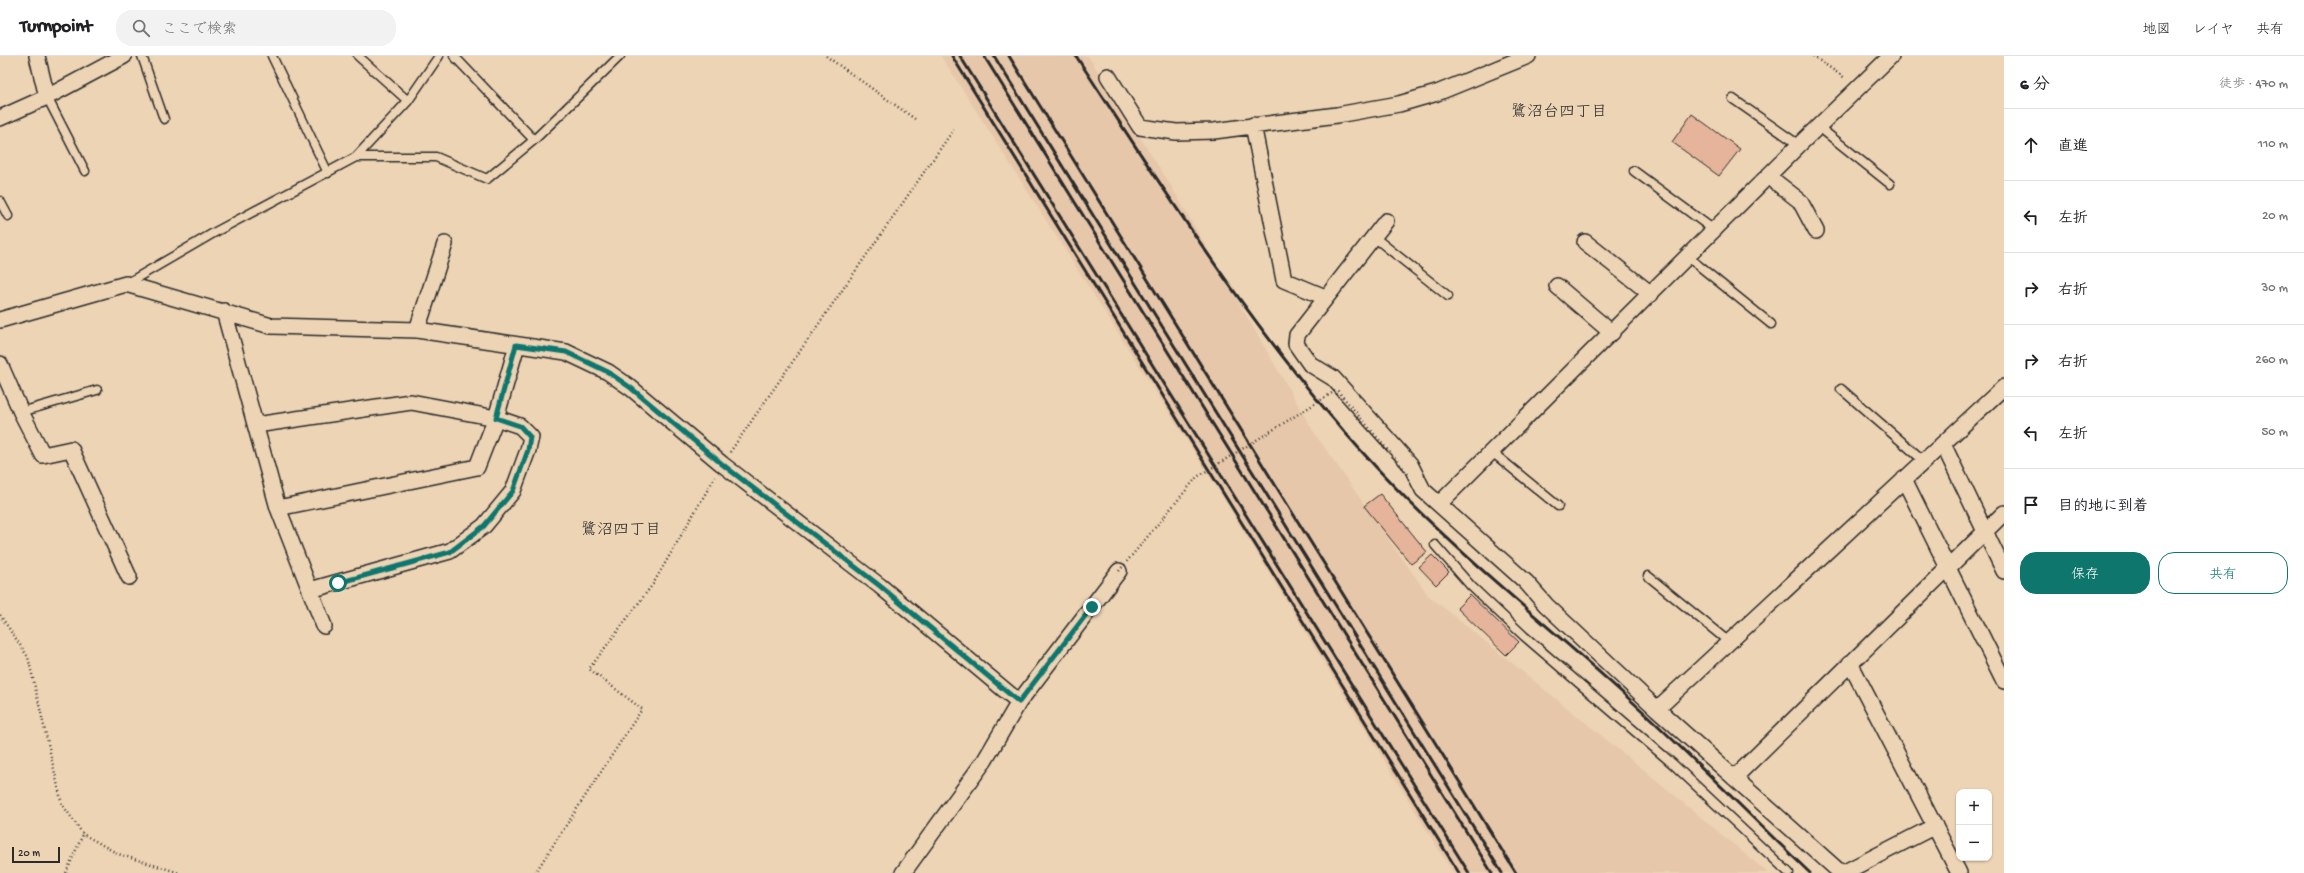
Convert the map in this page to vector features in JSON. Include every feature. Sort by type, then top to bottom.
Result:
[{"type":"street","points":[[37,56],[47,97]]},
{"type":"street","points":[[0,118],[47,97],[124,56]]},
{"type":"street","points":[[1108,76],[1140,127],[1176,132],[1214,131],[1337,115],[1399,104],[1438,93],[1528,56]]},
{"type":"street","points":[[1439,504],[1799,145],[1891,56]]},
{"type":"street","points":[[1253,125],[1284,280],[1325,297]]},
{"type":"street","points":[[1768,176],[1800,201],[1816,230]]},
{"type":"street","points":[[1386,221],[1325,297],[1297,335],[1296,344],[1310,364],[1333,378],[1410,464],[1423,490],[1526,582],[1546,605],[1657,709],[1842,873],[1935,826]]},
{"type":"street","points":[[1585,242],[1651,294]]},
{"type":"street","points":[[417,330],[445,244]]},
{"type":"street","points":[[0,320],[126,284],[224,311],[271,326],[417,330],[566,352],[608,372],[631,388],[722,464],[880,586],[1019,702]]},
{"type":"street","points":[[1556,286],[1612,333]]},
{"type":"street","points":[[224,311],[278,508],[324,626]]},
{"type":"street","points":[[278,508],[477,467],[496,418],[516,345]]},
{"type":"street","points":[[0,364],[21,412],[43,455],[71,449],[129,578]]},
{"type":"street","points":[[1657,709],[2004,387]]},
{"type":"street","points":[[256,425],[411,402],[496,418],[520,426],[530,437],[528,450],[513,491],[484,526],[450,552],[310,590]]},
{"type":"street","points":[[1943,444],[2004,571]]},
{"type":"street","points":[[1904,479],[2004,681]]},
{"type":"street","points":[[1734,778],[1948,566],[2004,513]]},
{"type":"street","points":[[903,873],[985,760],[1019,702],[1119,571]]},
{"type":"street","points":[[1850,663],[1959,873]]},
{"type":"lane","points":[[142,56],[164,118]]},
{"type":"lane","points":[[272,56],[328,173]]},
{"type":"lane","points":[[358,56],[408,101]]},
{"type":"lane","points":[[126,284],[217,231],[356,157],[408,101],[439,56]]},
{"type":"lane","points":[[454,56],[534,140]]},
{"type":"lane","points":[[356,157],[436,158],[487,178],[534,140],[620,56]]},
{"type":"lane","points":[[47,97],[85,171]]},
{"type":"lane","points":[[1733,99],[1799,145]]},
{"type":"lane","points":[[1819,126],[1890,184]]},
{"type":"lane","points":[[1634,171],[1714,230]]},
{"type":"lane","points":[[0,201],[8,216]]},
{"type":"lane","points":[[1374,237],[1448,296]]},
{"type":"lane","points":[[1688,257],[1771,324]]},
{"type":"lane","points":[[1841,389],[1924,461]]},
{"type":"lane","points":[[21,412],[97,390]]},
{"type":"lane","points":[[1492,452],[1558,506]]},
{"type":"lane","points":[[1435,545],[1471,586],[1519,631],[1673,764],[1789,873]]},
{"type":"lane","points":[[1648,576],[1729,642]]},
{"type":"path","points":[[826,56],[915,119]]},
{"type":"path","points":[[1813,56],[1859,88]]},
{"type":"path","points":[[535,873],[642,709],[589,669],[653,584],[722,464],[954,129]]},
{"type":"path","points":[[1119,571],[1197,477],[1337,390],[1408,474]]},
{"type":"path","points":[[0,615],[28,657],[62,804],[83,834],[118,854],[180,873]]},
{"type":"path","points":[[66,873],[83,834]]},
{"type":"shaded area","points":[[941,56],[1088,56],[1170,184],[1315,434],[1428,595],[1644,770],[1768,873],[1453,873],[1214,483]]},
{"type":"building","points":[[1692,114],[1740,149],[1719,176],[1672,142]]},
{"type":"building","points":[[1380,494],[1427,552],[1411,564],[1364,506]]},
{"type":"building","points":[[1432,555],[1449,572],[1436,585],[1419,567]]},
{"type":"building","points":[[1470,595],[1519,642],[1506,655],[1457,608]]},
{"type":"railway","points":[[952,56],[1459,873]]},
{"type":"railway","points":[[960,56],[1469,873]]},
{"type":"railway","points":[[984,56],[1492,873]]},
{"type":"railway","points":[[994,56],[1502,873]]},
{"type":"railway","points":[[1009,56],[1516,873]]},
{"type":"railway","points":[[1076,56],[1186,223],[1224,277],[1263,331],[1347,434],[1392,484],[1448,539],[1597,670],[1696,761],[1810,873]]},
{"type":"district","name":"鷺沼台四丁目","points":[[1559,110]]},
{"type":"district","name":"鷺沼四丁目","points":[[621,528]]},
{"type":"route","points":[[338,583],[450,552],[484,526],[513,491],[528,450],[530,437],[520,426],[496,418],[516,345],[566,352],[608,372],[631,388],[722,464],[880,586],[1019,702],[1092,607]]}]
